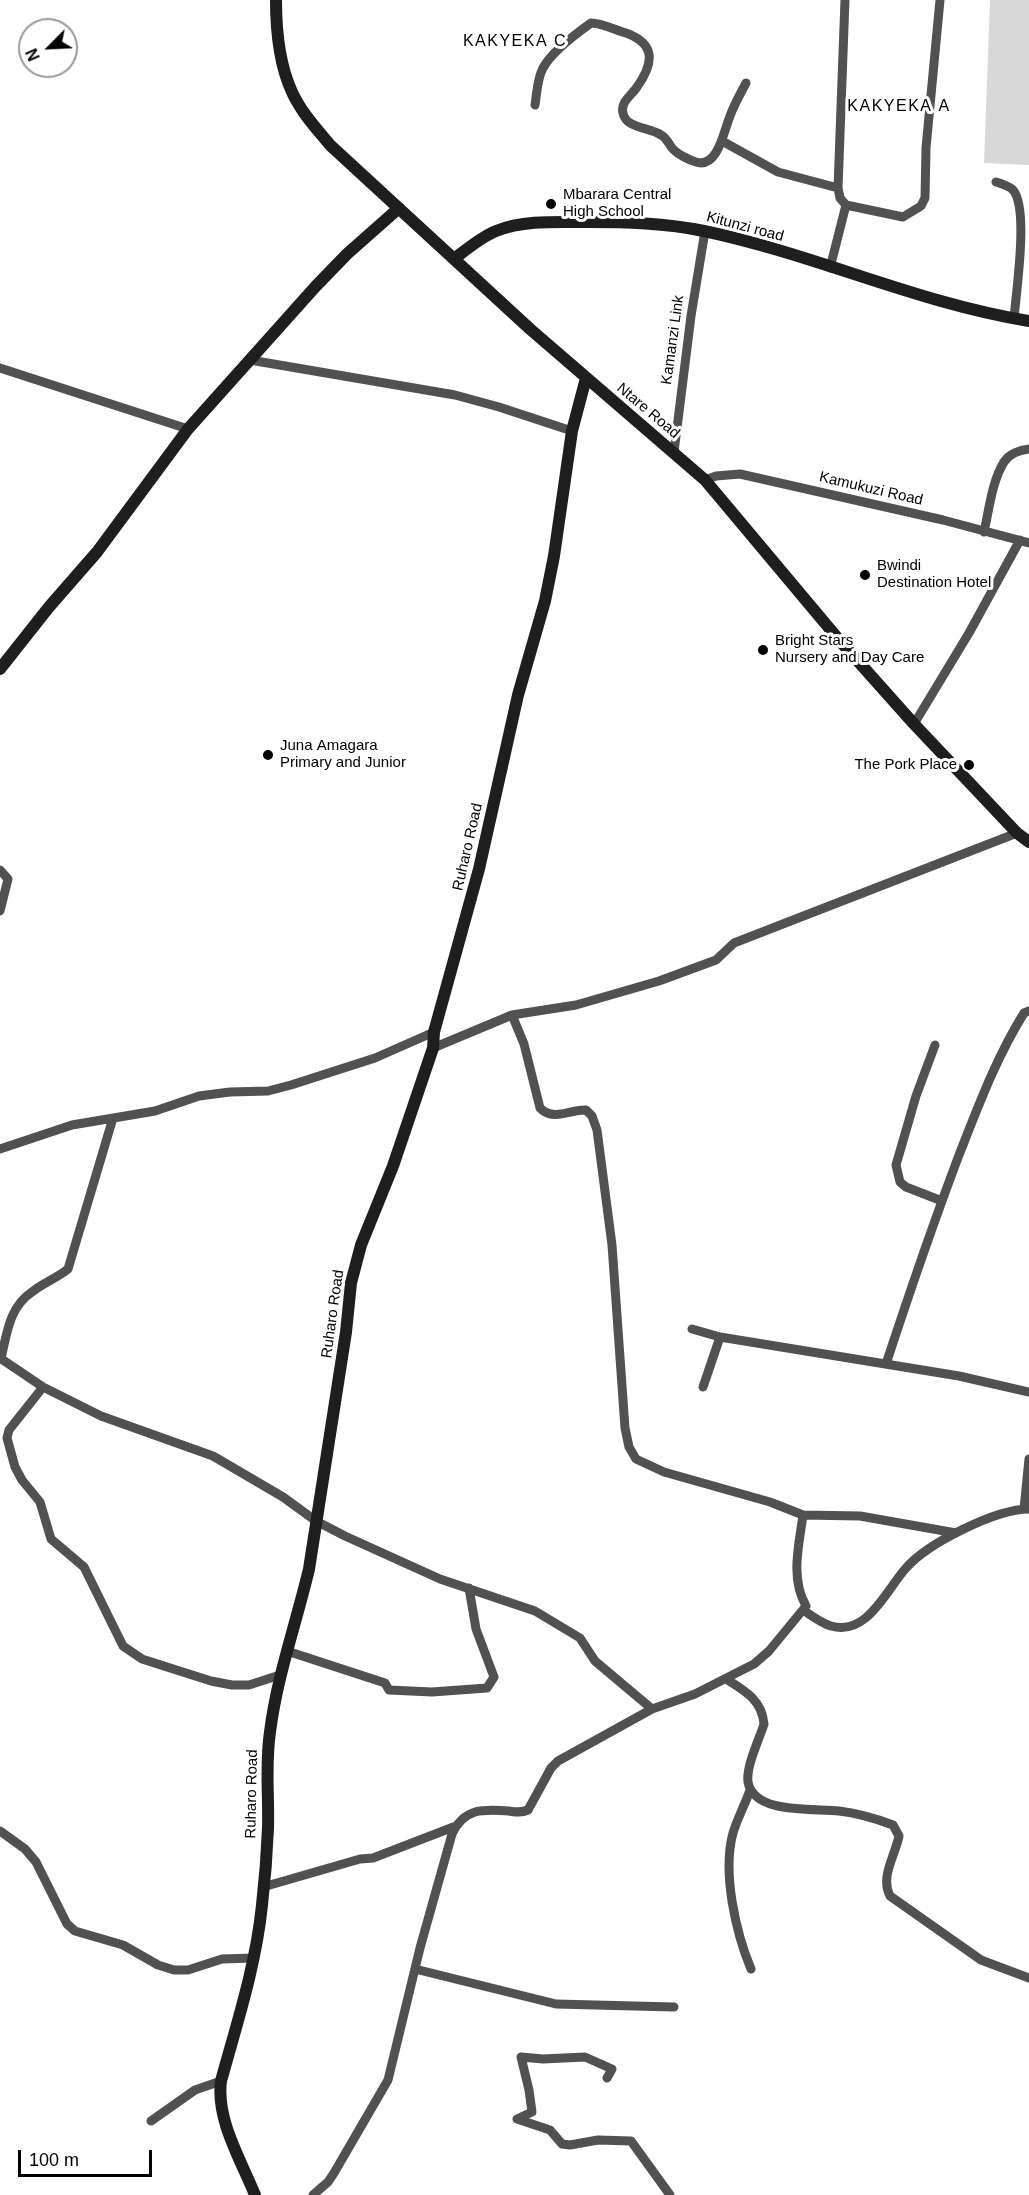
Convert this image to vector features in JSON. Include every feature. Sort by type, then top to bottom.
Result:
[{"type":"street","name":"Ntare Road","points":[[276,0],[282,64],[292,92],[309,120],[330,145],[586,378],[705,480],[832,633],[914,724],[1017,833],[1029,842]]},
{"type":"street","points":[[845,0],[838,188],[840,198],[846,205],[903,217],[921,206],[925,198],[926,148],[940,0]]},
{"type":"street","points":[[535,105],[538,82],[543,68],[570,40],[591,23],[639,38],[648,50],[650,60],[646,72],[623,103],[622,111],[629,123],[657,132],[666,138],[673,149],[697,163],[706,163],[711,160],[722,141],[729,116],[746,83]]},
{"type":"street","points":[[722,141],[778,172],[838,188]]},
{"type":"street","points":[[996,182],[1011,188],[1017,196],[1021,212],[1022,231],[1014,319]]},
{"type":"street","points":[[830,268],[846,205]]},
{"type":"street","points":[[0,669],[49,607],[97,552],[188,429],[347,254],[399,208]]},
{"type":"street","name":"Kitunzi road","points":[[454,259],[496,231],[527,223],[667,225],[705,231],[761,246],[918,296],[1029,321]]},
{"type":"street","name":"Kamanzi Link","points":[[674,452],[689,328],[705,231]]},
{"type":"street","points":[[250,360],[455,395],[572,431]]},
{"type":"street","points":[[0,368],[188,429]]},
{"type":"street","name":"Ruharo Road","points":[[255,2195],[226,2125],[221,2104],[221,2081],[254,1958],[262,1905],[268,1827],[267,1758],[280,1675],[309,1569],[336,1399],[351,1283],[355,1264],[393,1166],[433,1048],[434,1032],[479,869],[515,704],[545,601],[554,556],[572,431],[586,378]]},
{"type":"street","points":[[984,532],[995,486],[1005,461],[1016,452],[1029,449]]},
{"type":"street","name":"Kamukuzi Road","points":[[705,480],[716,476],[740,474],[1024,542]]},
{"type":"street","points":[[914,724],[1024,542]]},
{"type":"street","points":[[433,1048],[512,1015],[576,1005],[659,981],[716,960],[734,943],[1017,833]]},
{"type":"street","points":[[0,870],[8,879],[0,911]]},
{"type":"street","points":[[886,1364],[920,1258],[992,1073],[1014,1029],[1024,1014],[1029,1011]]},
{"type":"street","points":[[512,1015],[525,1044],[540,1108],[544,1112],[560,1115],[586,1110],[592,1116],[597,1130],[612,1245],[626,1428],[629,1448],[636,1459],[664,1472],[770,1502],[803,1515],[860,1516],[956,1533]]},
{"type":"street","points":[[0,1149],[72,1125],[155,1111],[199,1096],[281,1088],[375,1058],[434,1032]]},
{"type":"street","points":[[935,1045],[916,1096],[896,1165],[900,1182],[906,1187],[942,1201]]},
{"type":"street","points":[[113,1118],[68,1269],[29,1293],[17,1307],[9,1319],[0,1358],[43,1387],[101,1416],[213,1456],[297,1506],[316,1521],[356,1541],[440,1579],[535,1611],[580,1638],[595,1661],[652,1708]]},
{"type":"street","points":[[692,1329],[720,1337],[959,1376],[1029,1392]]},
{"type":"street","points":[[703,1387],[720,1337]]},
{"type":"street","points":[[43,1387],[9,1430],[7,1438],[15,1467],[22,1480],[40,1502],[51,1539],[84,1567],[123,1646],[142,1659],[211,1681],[232,1685],[249,1685],[280,1675]]},
{"type":"street","points":[[803,1610],[831,1626],[851,1626],[871,1613],[906,1568],[921,1554],[956,1533],[995,1516],[1027,1509],[1029,1459]]},
{"type":"street","points":[[313,2195],[328,2182],[334,2173],[386,2085],[415,1969],[456,1826],[461,1819],[471,1813],[490,1809],[522,1812],[528,1810],[558,1761],[652,1708],[695,1694],[763,1657],[806,1606],[799,1587],[796,1562],[803,1515]]},
{"type":"street","points":[[287,1651],[385,1683],[389,1690],[432,1692],[487,1688],[494,1677],[476,1629],[469,1588]]},
{"type":"street","points":[[726,1679],[752,1697],[760,1706],[764,1724],[748,1774],[750,1791],[734,1832],[730,1862],[737,1929],[751,1969]]},
{"type":"street","points":[[750,1791],[760,1800],[790,1808],[839,1811],[893,1825],[899,1836],[887,1875],[886,1883],[890,1896],[981,1960],[1029,1978]]},
{"type":"street","points":[[263,1887],[360,1859],[373,1858],[456,1826]]},
{"type":"street","points":[[0,1831],[25,1849],[36,1862],[67,1924],[75,1931],[123,1945],[158,1965],[174,1970],[188,1970],[222,1959],[254,1958]]},
{"type":"street","points":[[415,1969],[556,2004],[674,2007]]},
{"type":"street","points":[[607,2078],[612,2069],[585,2057],[543,2059],[521,2057],[532,2112],[517,2119],[550,2130],[562,2144],[570,2145],[598,2140],[631,2141],[670,2195]]},
{"type":"street","points":[[152,2121],[195,2090],[221,2081]]},
{"type":"shaded area","points":[[990,0],[1029,0],[1029,165],[984,163]]},
{"type":"place","name":"Mbarara Central High School","points":[[551,204]]},
{"type":"place","name":"Bwindi Destination Hotel","points":[[865,575]]},
{"type":"place","name":"Bright Stars Nursery and Day Care","points":[[763,650]]},
{"type":"place","name":"Juna Amagara Primary and Junior","points":[[268,755]]},
{"type":"place","name":"The Pork Place","points":[[969,765]]},
{"type":"district","name":"KAKYEKA C","points":[[515,42]]},
{"type":"district","name":"KAKYEKA A","points":[[899,107]]}]
